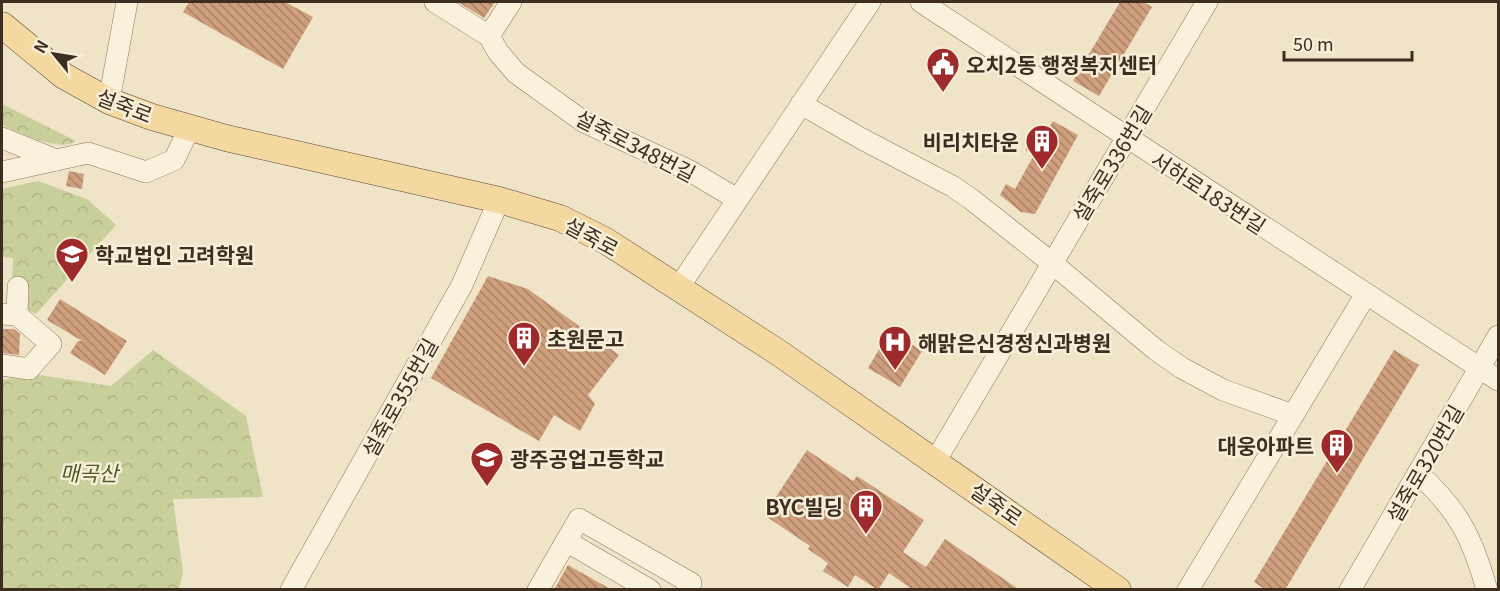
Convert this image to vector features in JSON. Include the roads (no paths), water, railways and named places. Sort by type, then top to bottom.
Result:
[{"type":"main road","name":"설죽로","points":[[2,25],[64,76],[109,102],[152,117],[273,149],[499,200],[560,218],[584,229],[679,287],[779,353],[936,460],[1119,590]]},
{"type":"street","points":[[109,102],[127,2]]},
{"type":"street","points":[[435,2],[489,36],[511,2]]},
{"type":"street","points":[[679,287],[870,2]]},
{"type":"street","name":"서하로183번길","points":[[921,2],[1498,380]]},
{"type":"street","name":"설죽로336번길","points":[[936,460],[1207,2]]},
{"type":"street","name":"설죽로348번길","points":[[489,36],[502,58],[516,74],[584,122],[690,171],[737,200]]},
{"type":"street","points":[[801,104],[952,186],[1052,263],[1156,350],[1182,368],[1223,390],[1293,415]]},
{"type":"street","points":[[2,172],[88,153],[146,172],[174,160],[190,127]]},
{"type":"street","points":[[2,138],[56,160]]},
{"type":"street","name":"설죽로355번길","points":[[291,590],[462,285],[499,200]]},
{"type":"street","points":[[2,365],[29,369],[51,344],[9,315],[18,287]]},
{"type":"street","points":[[1188,590],[1366,294]]},
{"type":"street","name":"설죽로320번길","points":[[1350,590],[1498,336]]},
{"type":"street","points":[[1418,473],[1446,500],[1465,528],[1487,590]]},
{"type":"street","points":[[538,590],[579,519],[691,583],[687,590]]},
{"type":"street","points":[[566,541],[650,590]]},
{"type":"place","name":"오치2동 행정복지센터","points":[[943,93]]},
{"type":"place","name":"비리치타운","points":[[1042,170]]},
{"type":"place","name":"학교법인 고려학원","points":[[72,283]]},
{"type":"place","name":"초원문고","points":[[524,367]]},
{"type":"place","name":"해맑은신경정신과병원","points":[[895,371]]},
{"type":"place","name":"대웅아파트","points":[[1337,474]]},
{"type":"place","name":"광주공업고등학교","points":[[487,487]]},
{"type":"place","name":"BYC빌딩","points":[[866,535]]},
{"type":"park label","name":"매곡산","points":[[89,472]]}]
